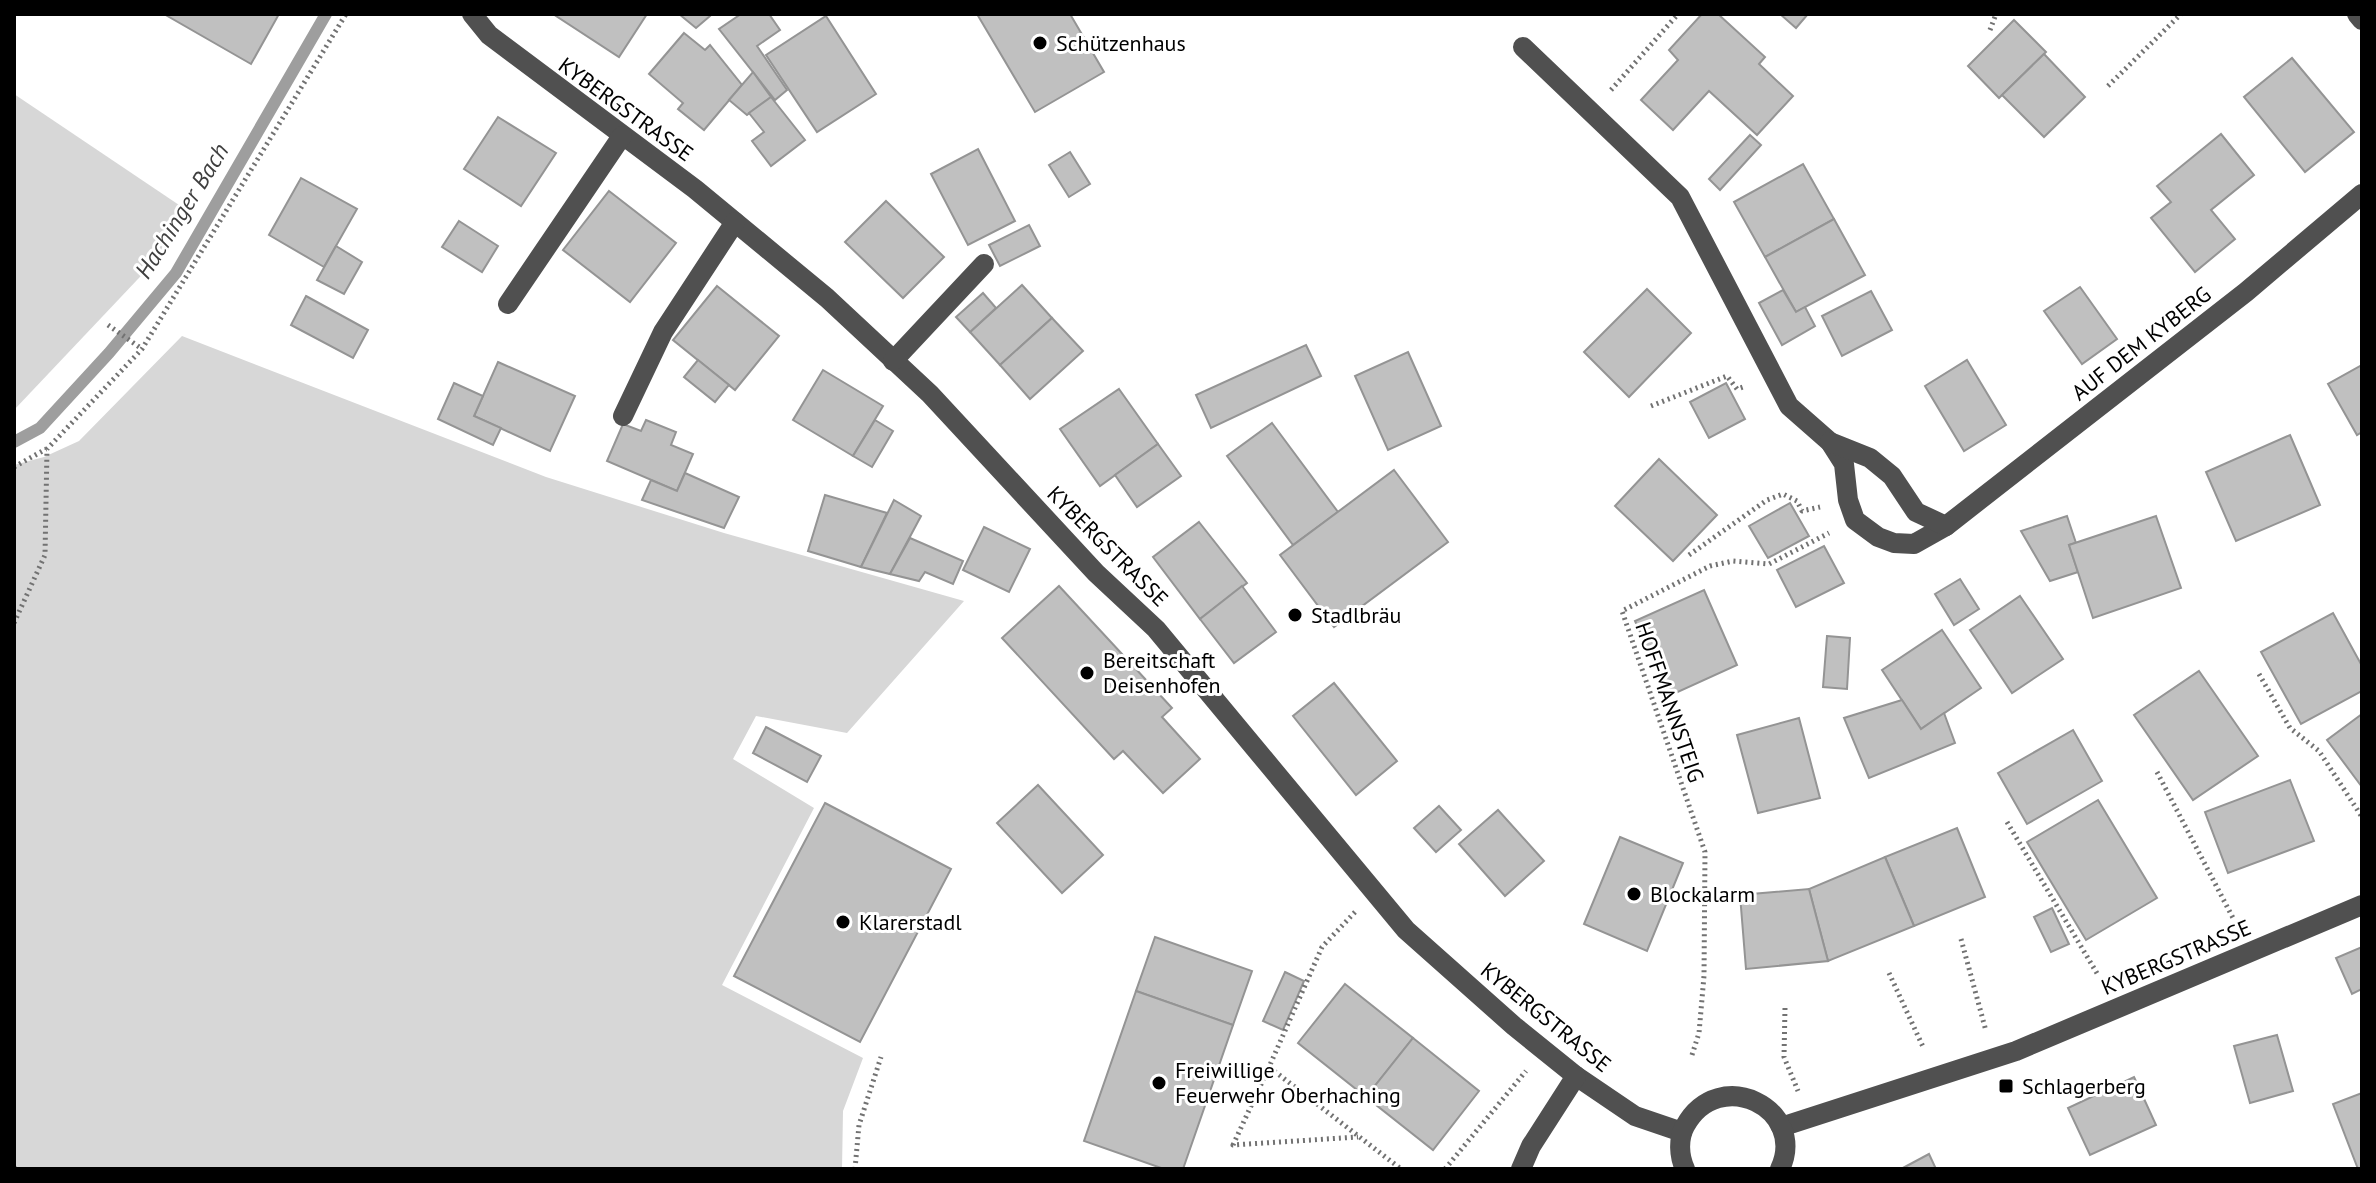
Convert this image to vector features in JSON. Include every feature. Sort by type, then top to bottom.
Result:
[{"type":"street","name":"KYBERGSTRASSE","points":[[472,14],[489,35],[735,222],[827,298],[930,394],[1096,573],[1156,629],[1406,930],[1576,1076],[1635,1116],[1682,1132]]},
{"type":"street","points":[[2357,14],[2362,20]]},
{"type":"street","points":[[1523,47],[1680,197],[1789,406],[1830,442],[1844,464],[1848,500],[1855,520]]},
{"type":"street","points":[[508,304],[622,136]]},
{"type":"street","name":"AUF DEM KYBERG","points":[[1855,520],[1878,537],[1894,543],[1914,544],[1946,526],[2246,292],[2362,194]]},
{"type":"street","points":[[623,416],[663,332],[735,222]]},
{"type":"street","points":[[893,361],[984,264]]},
{"type":"street","points":[[1830,442],[1870,458],[1892,476],[1916,512],[1946,526]]},
{"type":"street","name":"KYBERGSTRASSE","points":[[1781,1127],[1994,1059],[2362,905]]},
{"type":"street","points":[[1521,1169],[1531,1146],[1576,1076]]},
{"type":"street","points":[[1685,1169],[1680,1148],[1682,1132],[1693,1113],[1709,1101],[1730,1095],[1751,1098],[1769,1109],[1781,1127],[1785,1144],[1780,1169]]},
{"type":"path","points":[[14,467],[47,449],[142,349],[346,14]]},
{"type":"path","points":[[1591,112],[1678,14]]},
{"type":"path","points":[[1990,30],[1996,14]]},
{"type":"path","points":[[2108,86],[2181,14]]},
{"type":"path","points":[[108,325],[142,349]]},
{"type":"path","points":[[1651,406],[1727,376],[1733,383]]},
{"type":"path","points":[[14,623],[45,555],[47,449]]},
{"type":"path","points":[[1689,555],[1767,500],[1783,494],[1797,501]]},
{"type":"path","name":"HOFFMANNSTEIG","points":[[1692,1055],[1699,1033],[1704,976],[1705,852],[1622,611],[1710,566],[1733,561],[1769,564],[1855,520]]},
{"type":"path","points":[[2259,674],[2290,728],[2319,751],[2362,817]]},
{"type":"path","points":[[2157,772],[2233,918]]},
{"type":"path","points":[[2007,822],[2098,975]]},
{"type":"path","points":[[1359,1137],[1233,1145],[1322,947],[1374,892]]},
{"type":"path","points":[[1961,939],[1994,1059]]},
{"type":"path","points":[[1889,973],[1924,1047]]},
{"type":"path","points":[[1784,1057],[1785,1008]]},
{"type":"path","points":[[1445,1169],[1543,1050]]},
{"type":"path","points":[[855,1169],[859,1125],[881,1057]]},
{"type":"path","points":[[1269,1067],[1401,1169]]},
{"type":"shaded area","points":[[14,94],[185,209],[155,261],[14,410]]},
{"type":"shaded area","points":[[182,336],[546,477],[724,533],[964,601],[847,733],[756,716],[733,759],[814,808],[722,985],[863,1058],[843,1111],[842,1169],[14,1169],[14,465],[44,457],[79,441]]},
{"type":"building","points":[[164,14],[279,14],[251,64]]},
{"type":"building","points":[[553,14],[647,14],[619,57]]},
{"type":"building","points":[[679,14],[709,14],[710,16],[696,28]]},
{"type":"building","points":[[741,14],[769,14],[780,30],[757,46],[787,90],[775,100],[719,29]]},
{"type":"building","name":"Schützenhaus","points":[[977,14],[1070,14],[1104,72],[1035,112]]},
{"type":"building","points":[[1702,14],[1718,14],[1765,57],[1759,64],[1793,96],[1757,135],[1709,91],[1673,130],[1641,100],[1678,60],[1669,50]]},
{"type":"building","points":[[1780,14],[1808,14],[1796,28]]},
{"type":"building","points":[[826,16],[876,94],[817,132],[766,55]]},
{"type":"building","points":[[2014,20],[2046,52],[1999,98],[1968,66]]},
{"type":"building","points":[[684,33],[705,50],[710,45],[742,85],[704,130],[678,109],[683,103],[649,74]]},
{"type":"building","points":[[2044,54],[2085,97],[2044,137],[2002,95]]},
{"type":"building","points":[[2292,58],[2354,132],[2305,172],[2244,97]]},
{"type":"building","points":[[753,72],[771,97],[747,115],[729,100]]},
{"type":"building","points":[[771,97],[805,140],[771,166],[752,141],[764,132],[749,113]]},
{"type":"building","points":[[498,117],[556,153],[521,206],[464,169]]},
{"type":"building","points":[[2221,134],[2254,175],[2211,210],[2235,239],[2195,272],[2151,218],[2171,202],[2157,186]]},
{"type":"building","points":[[1750,135],[1761,145],[1720,190],[1709,179]]},
{"type":"building","points":[[978,149],[1015,221],[968,245],[931,174]]},
{"type":"building","points":[[1070,152],[1090,184],[1069,197],[1049,165]]},
{"type":"building","points":[[1803,164],[1834,219],[1765,257],[1734,202]]},
{"type":"building","points":[[301,178],[357,209],[324,267],[269,235]]},
{"type":"building","points":[[609,191],[676,243],[630,302],[563,250]]},
{"type":"building","points":[[886,201],[944,257],[903,298],[845,242]]},
{"type":"building","points":[[1834,219],[1865,275],[1796,312],[1765,257]]},
{"type":"building","points":[[459,221],[498,246],[482,272],[442,247]]},
{"type":"building","points":[[1029,225],[1040,246],[1000,266],[989,245]]},
{"type":"building","points":[[336,246],[362,262],[344,294],[317,280]]},
{"type":"building","points":[[1022,285],[1052,318],[1000,365],[970,332]]},
{"type":"building","points":[[717,286],[779,336],[735,390],[673,340]]},
{"type":"building","points":[[2080,287],[2117,339],[2082,364],[2044,311]]},
{"type":"building","points":[[1647,289],[1691,333],[1629,397],[1584,352]]},
{"type":"building","points":[[1783,290],[1796,312],[1805,307],[1815,326],[1782,345],[1759,303]]},
{"type":"building","points":[[1871,291],[1892,330],[1842,356],[1822,316]]},
{"type":"building","points":[[983,293],[996,308],[970,332],[956,317]]},
{"type":"building","points":[[306,296],[368,330],[353,358],[291,325]]},
{"type":"building","points":[[1052,318],[1083,351],[1030,399],[1000,365]]},
{"type":"building","points":[[1306,345],[1321,376],[1211,428],[1196,395]]},
{"type":"building","points":[[1408,352],[1441,426],[1388,450],[1355,376]]},
{"type":"building","points":[[698,360],[729,385],[715,402],[684,377]]},
{"type":"building","points":[[1967,360],[2006,425],[1964,451],[1925,386]]},
{"type":"building","points":[[498,362],[575,396],[550,451],[474,416]]},
{"type":"building","points":[[2362,365],[2362,432],[2357,435],[2328,384]]},
{"type":"building","points":[[823,370],[883,406],[853,456],[793,420]]},
{"type":"building","points":[[454,383],[483,396],[474,416],[501,428],[493,445],[438,419]]},
{"type":"building","points":[[1726,383],[1745,419],[1709,438],[1690,402]]},
{"type":"building","points":[[1119,389],[1158,444],[1100,486],[1060,429]]},
{"type":"building","points":[[646,420],[676,432],[671,445],[693,454],[677,491],[607,461],[623,424],[641,431]]},
{"type":"building","points":[[875,420],[893,431],[872,467],[853,456]]},
{"type":"building","points":[[1272,423],[1338,512],[1293,545],[1227,456]]},
{"type":"building","points":[[2290,435],[2320,505],[2236,541],[2206,472]]},
{"type":"building","points":[[1158,444],[1181,476],[1137,507],[1115,475]]},
{"type":"building","points":[[1659,459],[1717,515],[1673,561],[1615,506]]},
{"type":"building","points":[[1394,470],[1448,542],[1334,627],[1280,555]]},
{"type":"building","points":[[685,473],[739,497],[724,528],[642,500],[651,480],[677,491]]},
{"type":"building","points":[[825,495],[887,513],[861,567],[808,551]]},
{"type":"building","points":[[894,500],[921,516],[890,574],[861,567]]},
{"type":"building","points":[[1790,503],[1809,536],[1768,558],[1749,526]]},
{"type":"building","points":[[2067,516],[2076,543],[2069,545],[2078,572],[2050,581],[2021,531]]},
{"type":"building","points":[[2156,516],[2181,588],[2093,618],[2069,545]]},
{"type":"building","points":[[1199,522],[1247,583],[1200,619],[1153,557]]},
{"type":"building","points":[[984,527],[1030,549],[1009,592],[963,570]]},
{"type":"building","points":[[910,538],[963,561],[953,584],[925,572],[919,581],[890,574]]},
{"type":"building","points":[[1824,546],[1844,583],[1796,607],[1777,570]]},
{"type":"building","points":[[1960,579],[1979,609],[1954,625],[1935,594]]},
{"type":"building","name":"Bereitschaft Deisenhofen","points":[[1059,586],[1172,708],[1162,717],[1200,759],[1163,793],[1123,751],[1114,759],[1002,638]]},
{"type":"building","points":[[1242,586],[1276,632],[1234,663],[1200,619]]},
{"type":"building","points":[[1704,590],[1737,665],[1669,696],[1635,621]]},
{"type":"building","points":[[2020,596],[2063,659],[2012,693],[1970,630]]},
{"type":"building","points":[[2333,613],[2362,666],[2362,691],[2301,724],[2261,652]]},
{"type":"building","points":[[1942,630],[1981,688],[1921,729],[1882,670]]},
{"type":"building","points":[[1827,636],[1850,638],[1847,689],[1823,687]]},
{"type":"building","points":[[2199,671],[2258,756],[2193,800],[2134,715]]},
{"type":"building","points":[[1334,683],[1397,761],[1356,795],[1293,716]]},
{"type":"building","points":[[1902,700],[1921,729],[1944,713],[1955,743],[1869,778],[1844,718]]},
{"type":"building","points":[[2362,714],[2362,787],[2327,740]]},
{"type":"building","points":[[1799,718],[1820,798],[1758,813],[1737,735]]},
{"type":"building","points":[[766,727],[821,756],[807,782],[753,753]]},
{"type":"building","points":[[2073,730],[2102,781],[2027,824],[1998,773]]},
{"type":"building","points":[[2290,780],[2314,841],[2228,873],[2205,812]]},
{"type":"building","points":[[1038,785],[1103,855],[1062,893],[997,823]]},
{"type":"building","points":[[2098,800],[2157,898],[2086,940],[2027,842]]},
{"type":"building","name":"Klarerstadl","points":[[825,803],[951,869],[860,1042],[734,976]]},
{"type":"building","points":[[1439,806],[1461,830],[1436,852],[1414,828]]},
{"type":"building","points":[[1498,810],[1544,861],[1505,896],[1459,844]]},
{"type":"building","points":[[1957,828],[1985,897],[1914,926],[1885,857]]},
{"type":"building","name":"Blockalarm","points":[[1620,837],[1683,863],[1647,951],[1584,924]]},
{"type":"building","points":[[1885,857],[1914,926],[1828,961],[1809,889]]},
{"type":"building","points":[[1809,889],[1828,961],[1746,969],[1740,895]]},
{"type":"building","points":[[2052,908],[2069,944],[2051,952],[2034,917]]},
{"type":"building","points":[[1155,937],[1252,971],[1233,1025],[1136,991]]},
{"type":"building","points":[[2362,947],[2362,989],[2352,994],[2336,958]]},
{"type":"building","points":[[1285,972],[1304,981],[1283,1030],[1263,1021]]},
{"type":"building","points":[[1345,984],[1413,1038],[1366,1097],[1298,1043]]},
{"type":"building","name":"Freiwillige Feuerwehr Oberhaching","points":[[1136,991],[1233,1025],[1183,1169],[1164,1169],[1084,1141]]},
{"type":"building","points":[[2277,1035],[2293,1091],[2250,1103],[2234,1046]]},
{"type":"building","points":[[1413,1038],[1479,1091],[1433,1150],[1366,1097]]},
{"type":"building","points":[[2134,1077],[2156,1125],[2090,1155],[2068,1108]]},
{"type":"building","points":[[2362,1093],[2362,1169],[2358,1169],[2333,1104]]},
{"type":"building","points":[[1929,1154],[1936,1169],[1901,1169]]},
{"type":"waterway","name":"Hachinger Bach","points":[[14,442],[40,428],[109,353],[176,273],[326,14]]},
{"type":"place","name":"Schützenhaus","points":[[1040,43]]},
{"type":"place","name":"Stadlbräu","points":[[1295,615]]},
{"type":"place","name":"Bereitschaft Deisenhofen","points":[[1087,673]]},
{"type":"place","name":"Blockalarm","points":[[1634,894]]},
{"type":"place","name":"Klarerstadl","points":[[843,922]]},
{"type":"place","name":"Freiwillige Feuerwehr Oberhaching","points":[[1159,1083]]},
{"type":"place","name":"Schlagerberg","points":[[2006,1086]]}]
